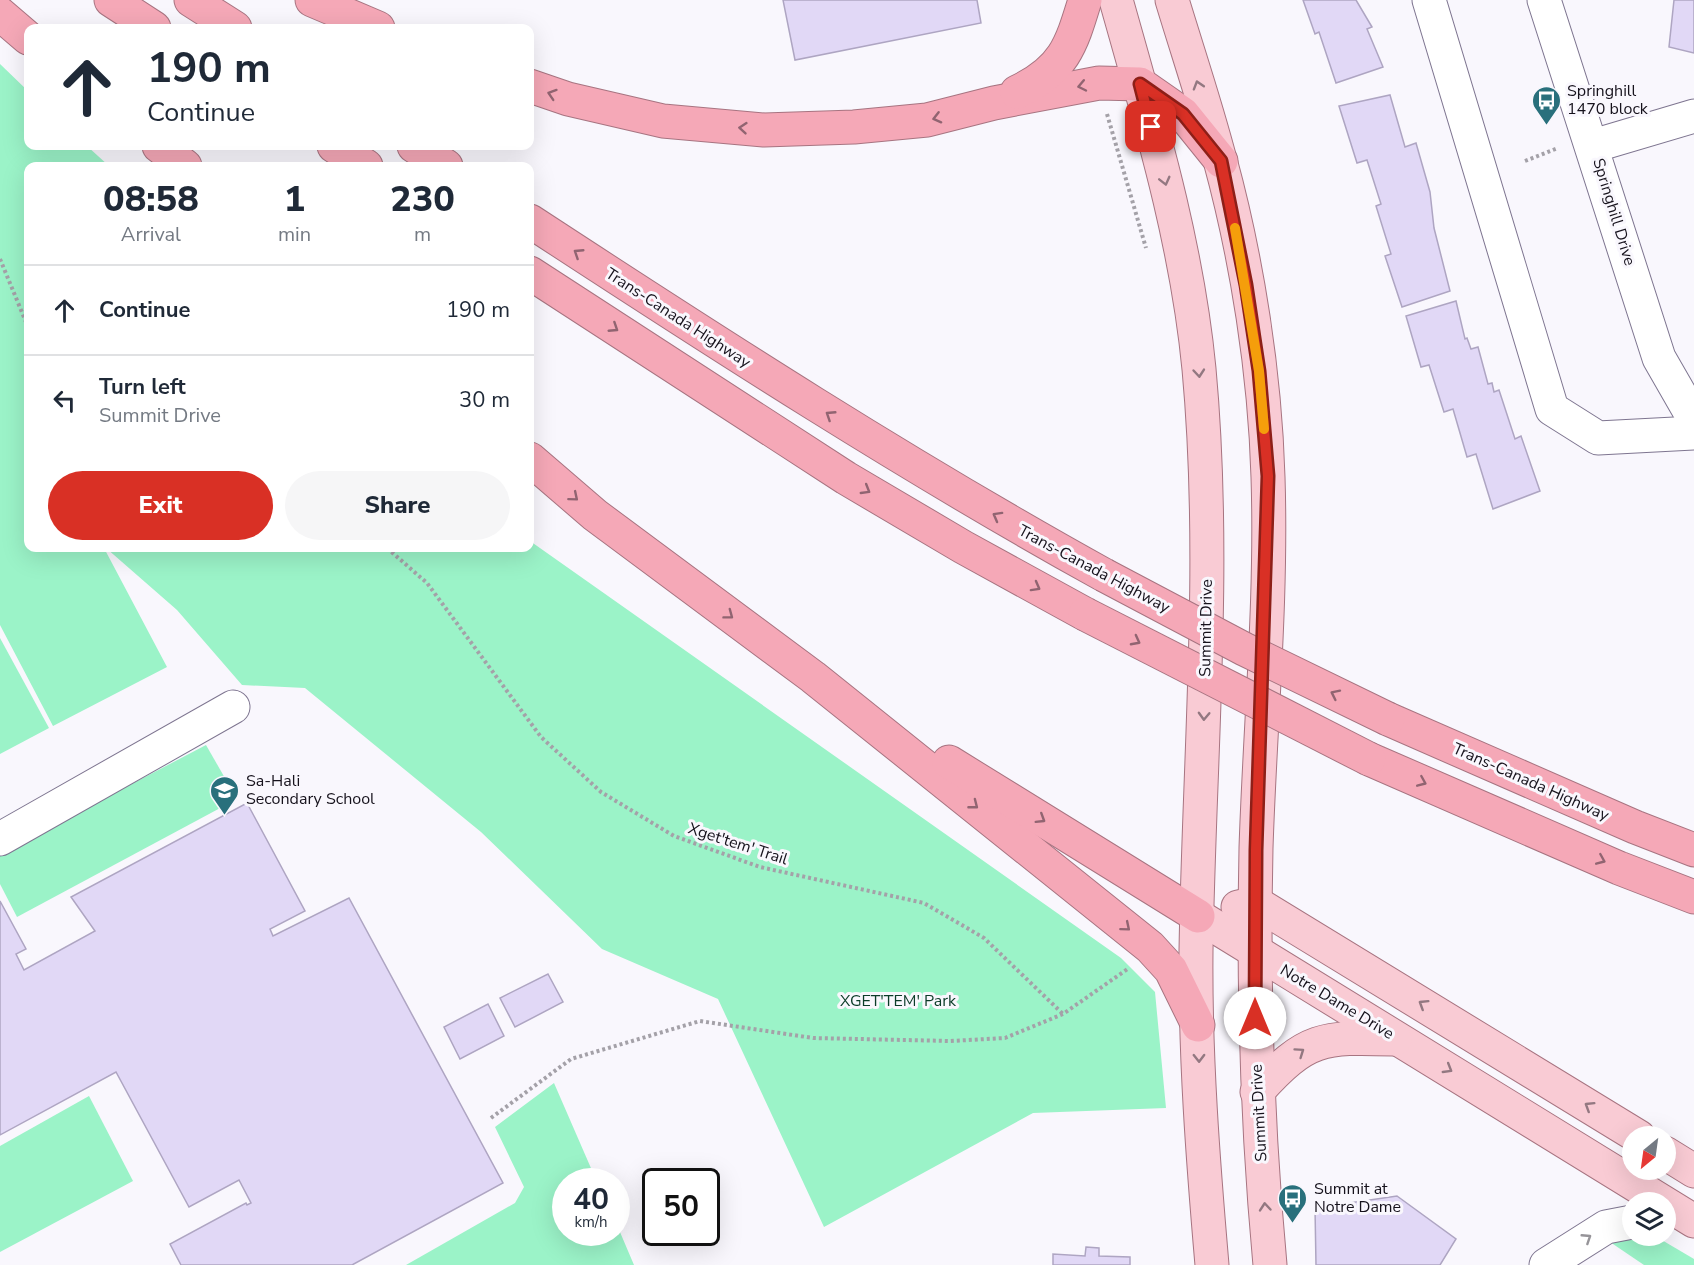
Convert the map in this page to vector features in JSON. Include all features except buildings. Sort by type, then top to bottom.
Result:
[{"type":"highway","points":[[111,0],[148,24]]},
{"type":"highway","points":[[191,0],[229,24]]},
{"type":"highway","points":[[312,0],[369,24]]},
{"type":"highway","points":[[994,104],[1033,85],[1054,68],[1071,46],[1085,0]]},
{"type":"highway","points":[[0,14],[24,35]]},
{"type":"highway","points":[[534,88],[568,99],[663,121],[764,130],[854,128],[927,120],[1099,83],[1140,84],[1183,114],[1221,161]]},
{"type":"highway","points":[[164,150],[180,162]]},
{"type":"highway","points":[[340,150],[360,162]]},
{"type":"highway","points":[[420,150],[440,162]]},
{"type":"highway","name":"Trans-Canada Highway","points":[[534,224],[868,439],[984,509],[1104,575],[1244,649],[1388,719],[1635,827],[1694,850]]},
{"type":"highway","points":[[534,276],[846,478],[963,547],[1085,614],[1369,759],[1619,868],[1694,897]]},
{"type":"highway","points":[[534,462],[595,515],[813,677],[1150,946],[1171,970],[1198,1025]]},
{"type":"highway","points":[[813,677],[1198,916]]},
{"type":"main road","name":"Summit Drive","points":[[1116,0],[1179,236],[1199,366],[1207,472],[1208,595],[1198,916],[1198,1025],[1204,1180],[1212,1265]]},
{"type":"main road","name":"Summit Drive","points":[[1172,0],[1221,161],[1248,295],[1259,371],[1268,476],[1255,952],[1257,1092],[1270,1265]]},
{"type":"main road","points":[[1198,916],[1256,903],[1622,1127]]},
{"type":"main road","name":"Notre Dame Drive","points":[[1198,916],[1681,1217]]},
{"type":"main road","points":[[1257,1092],[1280,1067],[1306,1046],[1342,1037],[1398,1039]]},
{"type":"main road","points":[[1676,1160],[1694,1171]]},
{"type":"street","points":[[1430,0],[1552,409],[1598,438],[1694,433]]},
{"type":"street","name":"Springhill Drive","points":[[1544,0],[1593,146],[1659,358],[1694,419]]},
{"type":"street","points":[[1593,146],[1694,116]]},
{"type":"street","points":[[0,839],[233,707]]},
{"type":"street","points":[[1546,1265],[1606,1227],[1622,1224]]},
{"type":"path","points":[[1105,107],[1147,254]]},
{"type":"path","points":[[1525,160],[1554,150]]},
{"type":"path","points":[[0,259],[24,317]]},
{"type":"path","name":"Xget'tem' Trail","points":[[391,552],[427,584],[541,737],[601,792],[674,836],[760,867],[924,903],[984,938],[1063,1014]]},
{"type":"path","points":[[491,1118],[571,1059],[700,1021],[813,1038],[950,1041],[1005,1038],[1063,1014],[1134,964]]},
{"type":"green space","points":[[0,64],[24,87],[24,150],[91,150],[105,162],[24,162],[24,552],[106,552],[167,667],[53,726],[0,625]]},
{"type":"green space","name":"XGET'TEM' Park","points":[[534,544],[1121,958],[1155,992],[1166,1108],[1033,1113],[824,1227],[718,999],[602,949],[481,832],[305,688],[242,685],[177,610],[111,552],[534,552]]},
{"type":"green space","points":[[0,638],[49,728],[0,754]]},
{"type":"green space","points":[[206,745],[237,799],[17,917],[0,884],[0,853]]},
{"type":"green space","points":[[554,1083],[591,1168],[552,1168],[552,1246],[626,1246],[634,1265],[406,1265],[515,1203],[524,1187],[495,1127]]},
{"type":"green space","points":[[89,1096],[133,1181],[0,1252],[0,1146]]},
{"type":"green space","points":[[1622,1239],[1622,1246],[1672,1246],[1694,1259],[1694,1265],[1644,1265],[1610,1242]]},
{"type":"slow traffic","points":[[1235,228],[1259,371],[1264,429]]},
{"type":"place","name":"Springhill 1470 block","points":[[1546,126]]},
{"type":"place","name":"Sa-Hali Secondary School","points":[[225,816]]},
{"type":"place","name":"Summit at Notre Dame","points":[[1293,1224]]},
{"type":"route","points":[[1151,127],[1140,84],[1183,114],[1221,161],[1246,285],[1259,371],[1268,476],[1266,600],[1256,850],[1255,1018]]}]
